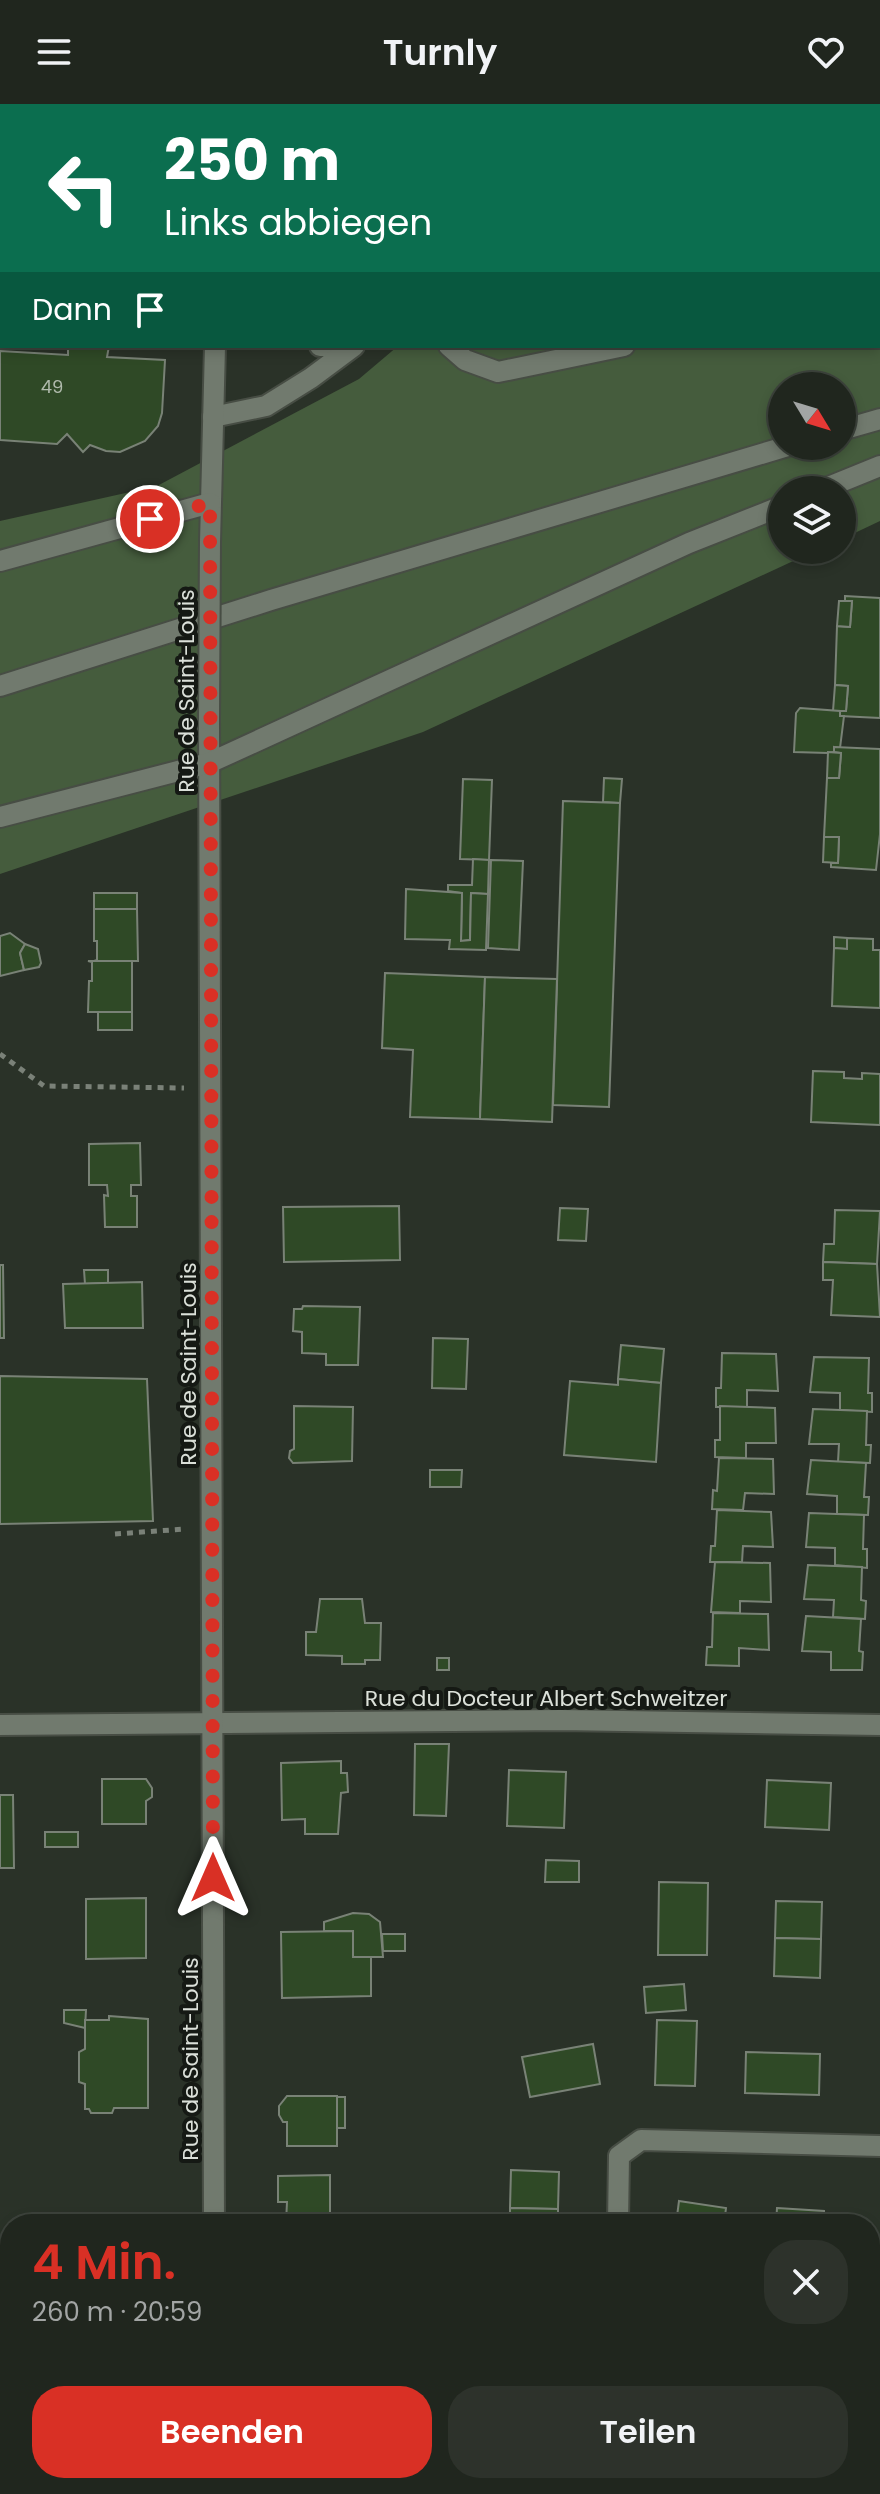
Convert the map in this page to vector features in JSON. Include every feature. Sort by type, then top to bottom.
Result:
[{"type":"main road","name":"Rue de Saint-Louis","points":[[214,2214],[209,721],[210,503],[215,348]]},
{"type":"main road","points":[[213,417],[266,406],[351,348]]},
{"type":"main road","points":[[451,348],[465,360],[498,372],[614,348]]},
{"type":"main road","points":[[856,426],[880,419]]},
{"type":"main road","points":[[0,686],[271,600],[768,452]]},
{"type":"main road","points":[[855,476],[880,466]]},
{"type":"main road","points":[[0,561],[210,503]]},
{"type":"main road","points":[[0,817],[209,763],[689,543],[768,512]]},
{"type":"main road","name":"Rue du Docteur Albert Schweitzer","points":[[0,1725],[561,1720],[880,1725]]},
{"type":"main road","points":[[618,2214],[619,2156],[641,2140],[880,2146]]},
{"type":"path","points":[[0,1054],[44,1086],[163,1087]]},
{"type":"path","points":[[115,1534],[214,1527]]},
{"type":"green space","points":[[396,348],[880,348],[880,521],[856,532],[856,476],[768,476],[768,564],[787,564],[423,732],[0,874],[0,521],[157,486],[359,379]]},
{"type":"building","points":[[68,348],[109,348],[107,357],[165,360],[162,413],[158,426],[145,441],[120,452],[90,445],[83,452],[67,434],[57,444],[0,440],[0,351],[68,355]]},
{"type":"building","points":[[845,596],[880,598],[880,718],[840,716],[840,711],[846,711],[848,686],[835,685],[837,626],[850,627],[852,601],[845,601]]},
{"type":"building","points":[[839,601],[852,601],[850,627],[837,626]]},
{"type":"building","points":[[835,685],[848,686],[846,711],[833,711]]},
{"type":"building","points":[[800,708],[840,711],[840,716],[844,716],[840,748],[834,747],[834,752],[828,753],[794,752],[796,713]]},
{"type":"building","points":[[834,747],[880,749],[880,834],[876,870],[831,867],[831,863],[838,863],[839,837],[824,837],[827,778],[839,778],[841,753],[834,752]]},
{"type":"building","points":[[828,752],[841,753],[839,778],[827,778]]},
{"type":"building","points":[[604,778],[622,779],[620,803],[603,802]]},
{"type":"building","points":[[463,779],[492,780],[489,860],[460,859]]},
{"type":"building","points":[[563,801],[620,803],[609,1107],[553,1105]]},
{"type":"building","points":[[824,837],[839,837],[838,863],[823,862]]},
{"type":"building","points":[[473,859],[489,860],[488,894],[471,893],[470,940],[461,941],[462,893],[448,891],[448,885],[472,885]]},
{"type":"building","points":[[491,860],[523,861],[519,950],[488,948]]},
{"type":"building","points":[[406,889],[462,893],[461,941],[470,940],[471,893],[488,894],[486,950],[449,949],[450,940],[405,939]]},
{"type":"building","points":[[94,893],[137,893],[137,909],[94,909]]},
{"type":"building","points":[[94,909],[137,909],[138,961],[94,961],[97,960],[97,941],[94,941]]},
{"type":"building","points":[[10,933],[25,944],[20,953],[24,970],[0,976],[0,936]]},
{"type":"building","points":[[834,937],[847,938],[847,949],[834,948]]},
{"type":"building","points":[[847,938],[873,939],[873,950],[880,950],[880,1008],[832,1006],[834,948],[847,949]]},
{"type":"building","points":[[25,944],[38,949],[39,967],[24,970],[20,953]]},
{"type":"building","points":[[88,961],[132,961],[132,1012],[88,1012],[92,962]]},
{"type":"building","points":[[385,973],[485,977],[480,1119],[410,1117],[413,1050],[382,1048]]},
{"type":"building","points":[[485,977],[557,979],[552,1122],[480,1119]]},
{"type":"building","points":[[98,1012],[132,1012],[132,1030],[98,1030]]},
{"type":"building","points":[[813,1071],[844,1072],[844,1078],[862,1079],[862,1073],[880,1074],[880,1125],[811,1122]]},
{"type":"building","points":[[140,1143],[141,1185],[131,1185],[131,1196],[137,1196],[137,1227],[105,1227],[104,1195],[108,1196],[107,1185],[89,1185],[89,1144]]},
{"type":"building","points":[[399,1206],[400,1260],[284,1262],[283,1207]]},
{"type":"building","points":[[560,1208],[588,1209],[586,1241],[558,1240]]},
{"type":"building","points":[[835,1210],[880,1211],[877,1264],[823,1262],[824,1244],[834,1244]]},
{"type":"building","points":[[823,1262],[877,1264],[880,1317],[831,1315],[833,1280],[823,1280]]},
{"type":"building","points":[[0,1265],[3,1265],[4,1338],[0,1338]]},
{"type":"building","points":[[84,1270],[108,1270],[108,1283],[85,1284]]},
{"type":"building","points":[[142,1282],[143,1328],[65,1328],[63,1284]]},
{"type":"building","points":[[303,1306],[360,1307],[358,1365],[326,1365],[326,1354],[302,1353],[302,1332],[293,1331],[294,1309],[302,1309]]},
{"type":"building","points":[[433,1338],[468,1339],[466,1389],[432,1388]]},
{"type":"building","points":[[621,1345],[664,1349],[661,1383],[618,1379]]},
{"type":"building","points":[[722,1353],[776,1354],[778,1391],[747,1390],[747,1407],[716,1407],[716,1388],[721,1388]]},
{"type":"building","points":[[814,1357],[869,1358],[868,1393],[872,1393],[872,1412],[840,1410],[840,1393],[810,1392]]},
{"type":"building","points":[[0,1376],[147,1379],[153,1521],[0,1524]]},
{"type":"building","points":[[618,1379],[661,1383],[656,1462],[564,1455],[570,1381],[618,1385]]},
{"type":"building","points":[[294,1406],[353,1407],[352,1461],[293,1463],[289,1458],[290,1451],[294,1449]]},
{"type":"building","points":[[720,1406],[775,1408],[776,1443],[746,1443],[746,1458],[715,1457],[715,1440],[720,1440]]},
{"type":"building","points":[[813,1409],[867,1411],[866,1445],[871,1445],[870,1463],[838,1462],[839,1444],[809,1444]]},
{"type":"building","points":[[719,1458],[773,1459],[774,1494],[745,1493],[743,1510],[712,1509],[713,1490],[717,1491]]},
{"type":"building","points":[[811,1460],[866,1463],[864,1497],[869,1497],[868,1515],[837,1514],[837,1496],[807,1494]]},
{"type":"building","points":[[430,1470],[462,1470],[461,1487],[430,1487]]},
{"type":"building","points":[[717,1510],[771,1512],[773,1547],[743,1546],[742,1562],[710,1562],[711,1546],[715,1546]]},
{"type":"building","points":[[809,1513],[864,1515],[863,1549],[867,1549],[867,1568],[835,1565],[835,1548],[806,1547]]},
{"type":"building","points":[[715,1562],[770,1563],[771,1602],[740,1601],[740,1613],[711,1612]]},
{"type":"building","points":[[808,1565],[862,1567],[861,1600],[866,1601],[865,1619],[833,1617],[834,1600],[804,1599]]},
{"type":"building","points":[[320,1599],[362,1599],[365,1623],[381,1623],[380,1660],[365,1660],[365,1664],[342,1664],[342,1656],[306,1655],[306,1632],[316,1632]]},
{"type":"building","points":[[713,1613],[768,1614],[769,1650],[739,1648],[739,1666],[706,1665],[707,1647],[712,1647]]},
{"type":"building","points":[[806,1616],[861,1619],[859,1651],[863,1652],[862,1670],[831,1670],[831,1652],[802,1651]]},
{"type":"building","points":[[437,1658],[449,1658],[449,1670],[437,1670]]},
{"type":"building","points":[[415,1744],[449,1744],[446,1816],[414,1815]]},
{"type":"building","points":[[341,1761],[341,1773],[347,1773],[348,1792],[341,1793],[338,1834],[305,1834],[305,1819],[282,1820],[281,1763]]},
{"type":"building","points":[[509,1770],[566,1772],[564,1828],[507,1826]]},
{"type":"building","points":[[102,1779],[146,1779],[152,1788],[152,1797],[146,1801],[146,1824],[102,1824]]},
{"type":"building","points":[[767,1780],[831,1783],[829,1830],[765,1827]]},
{"type":"building","points":[[0,1795],[13,1795],[14,1868],[0,1868]]},
{"type":"building","points":[[45,1832],[78,1832],[78,1847],[45,1847]]},
{"type":"building","points":[[546,1860],[579,1861],[579,1882],[545,1882]]},
{"type":"building","points":[[659,1882],[708,1883],[707,1955],[658,1955]]},
{"type":"building","points":[[146,1898],[146,1958],[86,1959],[86,1899]]},
{"type":"building","points":[[776,1901],[822,1902],[821,1939],[775,1938]]},
{"type":"building","points":[[353,1913],[369,1914],[380,1922],[383,1957],[353,1957],[353,1931],[324,1931],[324,1922]]},
{"type":"building","points":[[353,1931],[353,1957],[371,1957],[371,1996],[282,1998],[281,1932]]},
{"type":"building","points":[[382,1934],[405,1934],[405,1951],[383,1951]]},
{"type":"building","points":[[775,1938],[821,1939],[820,1978],[774,1976]]},
{"type":"building","points":[[684,1984],[686,2010],[646,2013],[644,1987]]},
{"type":"building","points":[[64,2010],[86,2010],[85,2028],[64,2023]]},
{"type":"building","points":[[109,2016],[148,2019],[148,2108],[114,2108],[112,2113],[91,2113],[85,2109],[85,2084],[79,2082],[79,2052],[85,2049],[85,2020],[109,2020]]},
{"type":"building","points":[[657,2020],[697,2021],[695,2086],[655,2085]]},
{"type":"building","points":[[593,2044],[600,2084],[530,2097],[522,2057]]},
{"type":"building","points":[[746,2052],[820,2054],[819,2095],[745,2093]]},
{"type":"building","points":[[287,2096],[337,2096],[337,2146],[287,2146],[287,2122],[283,2122],[279,2115],[279,2106]]},
{"type":"building","points":[[337,2097],[345,2097],[345,2128],[337,2128]]},
{"type":"building","points":[[511,2170],[559,2172],[558,2209],[510,2208]]},
{"type":"building","points":[[330,2175],[330,2214],[286,2214],[287,2202],[278,2202],[278,2176]]},
{"type":"building","points":[[679,2201],[726,2208],[725,2214],[677,2214]]},
{"type":"building","points":[[510,2208],[558,2209],[558,2214],[510,2214]]},
{"type":"building","points":[[777,2208],[824,2211],[824,2214],[777,2214]]},
{"type":"route","points":[[150,519],[210,503],[213,1878]]}]
